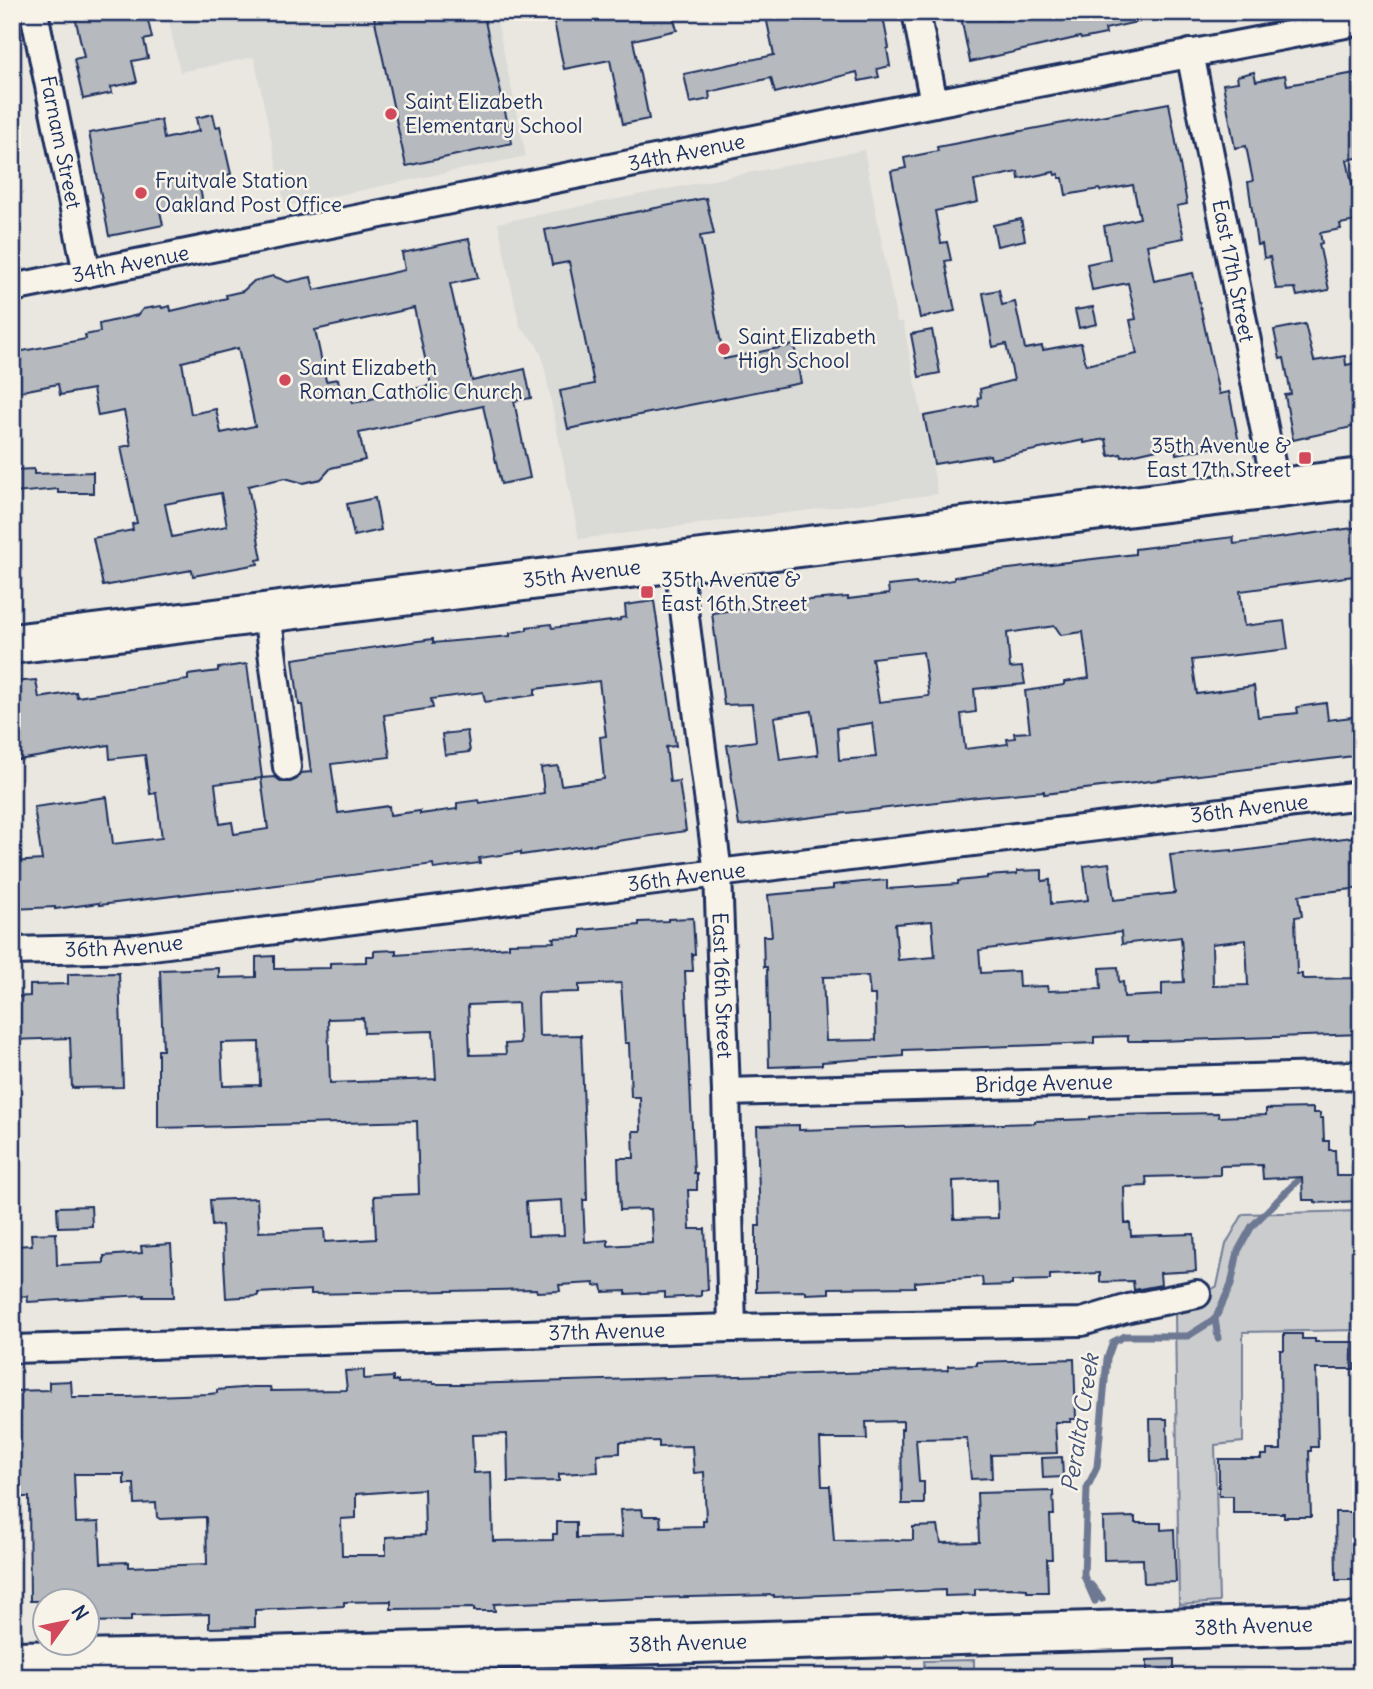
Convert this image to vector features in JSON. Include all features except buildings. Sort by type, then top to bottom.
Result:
[{"type":"main road","name":"35th Avenue","points":[[12,644],[1361,478]]},
{"type":"main road","name":"38th Avenue","points":[[12,1661],[194,1658],[1361,1623]]},
{"type":"street","name":"Farnam Street","points":[[34,12],[87,273]]},
{"type":"street","points":[[916,12],[934,103]]},
{"type":"street","name":"34th Avenue","points":[[12,288],[934,103],[1361,21]]},
{"type":"street","name":"East 17th Street","points":[[1190,53],[1276,488]]},
{"type":"street","name":"East 16th Street","points":[[678,563],[718,873],[732,1328]]},
{"type":"street","points":[[267,613],[287,767]]},
{"type":"street","name":"36th Avenue","points":[[12,951],[137,948],[718,873],[1361,795]]},
{"type":"street","name":"Bridge Avenue","points":[[726,1092],[1361,1075]]},
{"type":"street","name":"37th Avenue","points":[[12,1349],[732,1328],[1082,1322],[1129,1308],[1197,1294]]},
{"type":"shaded area","name":"Saint Elizabeth Elementary School","points":[[167,12],[495,12],[526,156],[285,206],[254,57],[180,72]]},
{"type":"shaded area","name":"Saint Elizabeth High School","points":[[864,150],[897,322],[903,322],[938,494],[579,539],[542,356],[535,342],[520,327],[498,223]]},
{"type":"shaded area","points":[[1361,1211],[1361,1330],[1243,1332],[1243,1442],[1215,1445],[1219,1602],[1179,1605],[1175,1312],[1217,1286],[1226,1244],[1243,1214]]},
{"type":"shaded area","points":[[974,1660],[974,1677],[925,1677],[924,1661]]},
{"type":"waterway","name":"Peralta Creek","points":[[1095,1601],[1084,1576],[1087,1488],[1097,1467],[1107,1359],[1113,1342],[1125,1336],[1188,1336],[1215,1319],[1231,1285],[1238,1251],[1252,1226],[1300,1178]]},
{"type":"waterway","name":"Peralta Creek","points":[[1215,1319],[1218,1338]]},
{"type":"waterway","name":"Peralta Creek","points":[[1091,1585],[1102,1599]]},
{"type":"place","name":"Saint Elizabeth Elementary School","points":[[391,114]]},
{"type":"place","name":"Fruitvale Station Oakland Post Office","points":[[141,193]]},
{"type":"place","name":"Saint Elizabeth High School","points":[[724,349]]},
{"type":"place","name":"Saint Elizabeth Roman Catholic Church","points":[[285,380]]},
{"type":"place","name":"35th Avenue & East 17th Street","points":[[1305,458]]},
{"type":"place","name":"35th Avenue & East 16th Street","points":[[647,592]]}]
